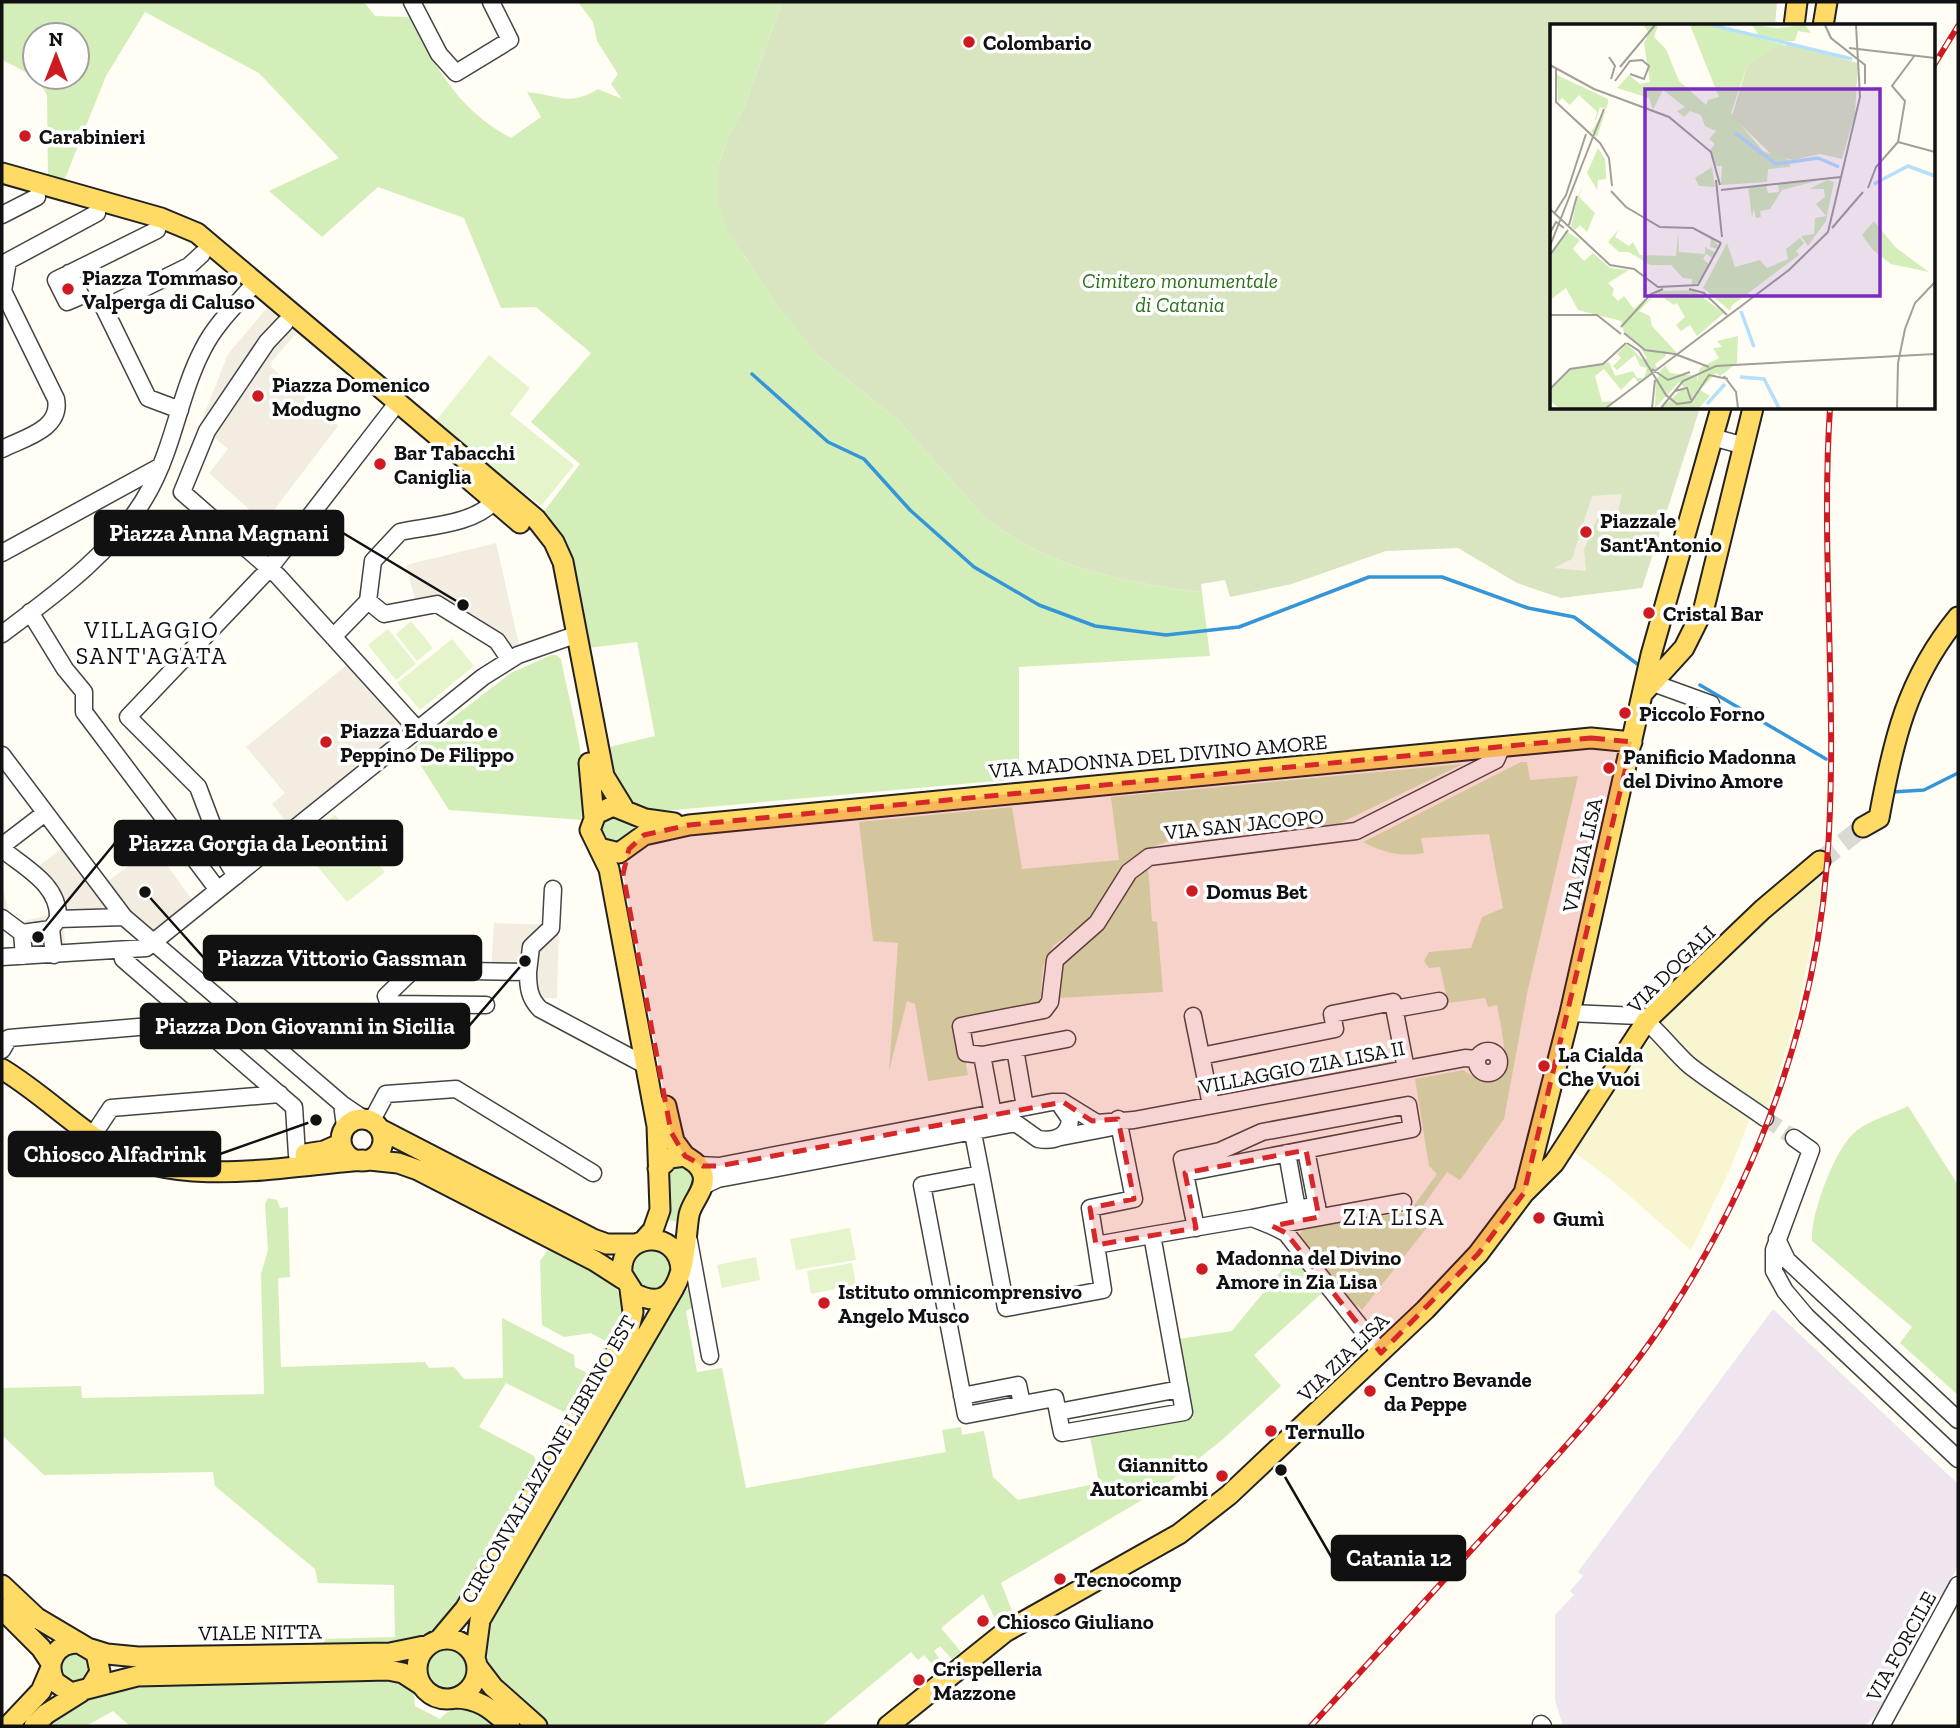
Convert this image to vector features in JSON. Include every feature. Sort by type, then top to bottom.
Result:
[{"type":"main road","points":[[1794,24],[1797,2]]},
{"type":"main road","points":[[1823,24],[1827,2]]},
{"type":"main road","points":[[2,173],[161,218],[252,287],[545,530],[563,562],[572,635],[590,735],[594,791],[591,834],[609,869],[657,1126],[660,1210],[653,1230],[624,1257],[626,1284],[633,1312],[628,1333],[466,1609],[418,1661],[421,1684]]},
{"type":"main road","points":[[2,187],[157,230],[196,244]]},
{"type":"main road","points":[[252,287],[285,323],[394,407],[528,530],[546,554],[572,635]]},
{"type":"main road","name":"VIA ZIA LISA","points":[[888,1726],[1005,1632],[1179,1534],[1204,1516],[1381,1353],[1478,1254],[1524,1193],[1570,1013],[1632,742],[1648,688],[1673,572],[1720,410]]},
{"type":"main road","points":[[1648,688],[1684,648],[1704,608],[1753,410]]},
{"type":"main road","points":[[1875,815],[1897,730],[1918,678],[1958,617]]},
{"type":"main road","points":[[1658,636],[1668,648],[1684,648]]},
{"type":"main road","points":[[590,735],[606,783],[638,825],[624,860],[623,874],[671,1132],[704,1186]]},
{"type":"main road","name":"VIA MADONNA DEL DIVINO AMORE","points":[[689,825],[1591,738],[1632,742]]},
{"type":"main road","points":[[594,818],[604,808],[689,825]]},
{"type":"main road","points":[[599,848],[614,854],[652,833],[689,825]]},
{"type":"main road","name":"VIA DOGALI","points":[[1524,1193],[1555,1163],[1647,1020],[1762,910],[1820,861]]},
{"type":"main road","points":[[2,1057],[96,1131],[128,1157],[158,1168],[182,1172],[209,1172],[366,1160],[398,1163],[418,1170],[595,1261],[640,1296],[652,1298],[664,1295],[682,1279],[680,1259],[670,1245],[661,1240],[607,1244],[593,1239],[373,1124],[355,1120],[324,1151],[209,1162],[173,1160],[132,1147],[96,1131],[2,1069]]},
{"type":"main road","points":[[342,1135],[348,1155],[366,1160],[379,1156],[384,1149],[385,1138],[373,1124]]},
{"type":"main road","points":[[658,1169],[670,1158],[691,1161]]},
{"type":"main road","points":[[1533,1163],[1555,1163]]},
{"type":"main road","name":"CIRCONVALLAZIONE LIBRINO EST","points":[[476,1662],[480,1620],[682,1279],[691,1206],[704,1186]]},
{"type":"main road","name":"VIALE NITTA","points":[[2,1585],[37,1618],[85,1646],[107,1654],[138,1657],[390,1653],[434,1643]]},
{"type":"main road","points":[[2,1609],[41,1648],[59,1687],[71,1693],[137,1676],[387,1670],[403,1673],[435,1697],[476,1700],[488,1706],[510,1726]]},
{"type":"main road","points":[[434,1643],[458,1642],[493,1687],[537,1726]]},
{"type":"main road","points":[[8,1726],[41,1691],[61,1647],[85,1646],[97,1656],[100,1669],[97,1681],[46,1714],[34,1726]]},
{"type":"main road","points":[[454,1698],[471,1688],[476,1662]]},
{"type":"street","points":[[412,2],[439,54],[456,73],[510,40],[491,2]]},
{"type":"street","points":[[2,215],[37,197]]},
{"type":"street","points":[[2,449],[48,426],[57,417],[58,409],[56,399],[3,291],[8,261],[97,213]]},
{"type":"street","points":[[73,272],[157,230]]},
{"type":"street","points":[[180,410],[148,398],[104,308],[189,265],[196,244]]},
{"type":"street","points":[[2,634],[104,550],[133,517],[161,466],[204,347],[252,287]]},
{"type":"street","points":[[285,323],[267,342],[207,431],[182,492],[270,569],[416,728]]},
{"type":"street","points":[[236,876],[225,858],[198,787],[128,717],[270,569],[394,407]]},
{"type":"street","points":[[1712,437],[1745,446]]},
{"type":"street","points":[[2,553],[161,466]]},
{"type":"street","points":[[333,636],[368,601],[373,561],[393,537],[400,532],[472,516],[488,508],[494,501]]},
{"type":"street","points":[[368,601],[384,614],[437,604],[497,641],[510,660]]},
{"type":"street","points":[[30,612],[65,669],[84,692],[84,712],[218,890]]},
{"type":"street","points":[[22,933],[13,957],[146,948],[416,728],[510,660],[572,635]]},
{"type":"street","points":[[1648,688],[1711,704]]},
{"type":"street","name":"VIA SAN JACOPO","points":[[982,1055],[966,1053],[961,1026],[1044,1010],[1050,1002],[1055,960],[1097,923],[1125,878],[1149,857],[1356,831],[1496,760],[1502,746]]},
{"type":"street","points":[[2,755],[8,776],[45,813],[124,917],[342,1104],[373,1124],[386,1094],[456,1089],[593,1172]]},
{"type":"street","points":[[45,813],[2,847],[47,884],[55,897],[54,924],[60,954]]},
{"type":"street","points":[[553,889],[551,928],[531,947],[528,972],[533,1002],[540,1009],[645,1065]]},
{"type":"street","points":[[22,933],[54,924],[124,917]]},
{"type":"street","points":[[2,918],[22,933]]},
{"type":"street","points":[[121,950],[122,959],[294,1107],[297,1155]]},
{"type":"street","points":[[486,1005],[389,1004],[386,996],[413,970],[528,972]]},
{"type":"street","points":[[1394,1009],[1439,1000]]},
{"type":"street","points":[[1201,1056],[1335,1029],[1332,1014],[1393,1002],[1406,1069]]},
{"type":"street","points":[[1570,1013],[1639,1016],[1647,1020],[1662,1040],[1691,1066],[1765,1118]]},
{"type":"street","points":[[1194,1016],[1211,1105]]},
{"type":"street","points":[[2,1050],[9,1038],[197,1022]]},
{"type":"street","points":[[993,1114],[982,1055],[1068,1039]]},
{"type":"street","points":[[1015,1049],[1026,1108]]},
{"type":"street","name":"VILLAGGIO ZIA LISA II","points":[[1061,1137],[1211,1105],[1465,1058],[1477,1059]]},
{"type":"street","points":[[96,1131],[111,1108],[279,1094]]},
{"type":"street","points":[[691,1161],[719,1166],[1057,1102],[1069,1104],[1092,1121],[1124,1122],[1134,1199],[1090,1208],[1103,1290],[1006,1308],[973,1133]]},
{"type":"street","points":[[704,1186],[718,1179],[1017,1124],[1038,1139],[1061,1137],[1069,1130],[1070,1119],[1057,1102]]},
{"type":"street","points":[[342,1104],[342,1135]]},
{"type":"street","points":[[1185,1173],[1412,1129],[1408,1105],[1262,1132],[1220,1151],[1182,1159],[1196,1228]]},
{"type":"street","points":[[1288,1127],[1318,1211]]},
{"type":"street","points":[[1794,1138],[1811,1150],[1777,1239],[1772,1262],[1774,1271],[1785,1291],[1806,1316],[1958,1459]]},
{"type":"street","points":[[1295,1152],[1297,1209]]},
{"type":"street","points":[[981,1174],[922,1185],[965,1415],[1055,1398],[1062,1433],[1184,1412],[1152,1236]]},
{"type":"street","points":[[1096,1245],[1297,1209],[1318,1211],[1403,1202]]},
{"type":"street","points":[[1272,1226],[1318,1211]]},
{"type":"street","points":[[1252,1218],[1286,1233],[1381,1353]]},
{"type":"street","points":[[1777,1239],[1787,1260],[1958,1420]]},
{"type":"street","points":[[682,1279],[709,1356]]},
{"type":"street","points":[[1806,1316],[1809,1304],[1821,1298],[1827,1300]]},
{"type":"street","points":[[1058,1412],[1180,1389]]},
{"type":"street","points":[[1944,1445],[1958,1429]]},
{"type":"street","name":"VIA FORCILE","points":[[1881,1726],[1958,1585]]},
{"type":"highlighted area","points":[[1591,738],[1632,742],[1524,1193],[1478,1254],[1381,1353],[1286,1233],[1272,1226],[1319,1217],[1306,1150],[1185,1173],[1196,1228],[1096,1245],[1090,1208],[1134,1199],[1118,1119],[1092,1121],[1063,1102],[719,1166],[703,1166],[685,1156],[671,1132],[623,874],[629,849],[644,835],[689,825]]},
{"type":"shaded area","name":"Piazza Domenico Modugno","points":[[267,308],[296,333],[269,365],[338,426],[264,523],[209,473],[228,449],[200,425],[228,354]]},
{"type":"shaded area","name":"Piazzale Sant'Antonio","points":[[1622,494],[1616,520],[1600,515],[1597,519],[1584,549],[1586,571],[1554,568],[1572,559],[1592,496]]},
{"type":"shaded area","points":[[496,543],[521,653],[502,665],[488,646],[416,603],[406,565]]},
{"type":"shaded area","name":"Piazza Eduardo e Peppino De Filippo","points":[[354,659],[416,728],[293,830],[272,804],[285,793],[246,747]]},
{"type":"shaded area","points":[[68,844],[100,887],[154,847],[197,907],[155,941],[132,922],[64,926],[66,961],[14,964],[12,930],[2,923],[2,885],[12,924],[53,914],[47,894],[28,874]]},
{"type":"shaded area","points":[[1822,863],[1818,910],[1797,1014],[1767,1109],[1695,1061],[1659,1022],[1767,912]]},
{"type":"shaded area","points":[[494,923],[559,925],[557,998],[543,998],[537,987],[537,972],[491,972]]},
{"type":"shaded area","points":[[1653,1040],[1685,1067],[1752,1114],[1730,1169],[1691,1250],[1610,1179],[1574,1152],[1639,1046]]},
{"type":"shaded area","points":[[1773,1309],[1958,1484],[1958,1566],[1884,1706],[1865,1726],[1563,1726],[1555,1700],[1555,1615],[1574,1595],[1570,1591],[1583,1576],[1578,1572]]},
{"type":"green space","points":[[2,2],[364,2],[375,16],[409,17],[450,86],[476,114],[511,138],[541,117],[527,92],[571,99],[598,89],[622,99],[611,84],[618,74],[597,41],[593,22],[578,2],[782,2],[744,108],[729,135],[719,163],[744,256],[817,355],[898,420],[985,518],[1009,535],[1061,561],[1116,578],[1202,592],[1210,656],[1019,667],[1019,779],[663,811],[637,805],[622,792],[617,783],[609,747],[655,736],[637,642],[588,648],[542,514],[580,464],[531,422],[591,353],[536,307],[501,308],[464,218],[378,187],[322,237],[269,191],[339,158],[259,73],[145,12],[106,76],[64,181],[48,176],[47,95],[45,91],[91,91],[91,21],[21,21],[21,70],[2,60]]},
{"type":"green space","name":"Cimitero monumentale di Catania","points":[[782,2],[1777,2],[1775,24],[1550,24],[1550,410],[1699,410],[1642,588],[1561,598],[1517,583],[1458,548],[1386,551],[1292,584],[1230,597],[1225,580],[1201,584],[1202,592],[1144,584],[1061,561],[1009,535],[985,518],[898,420],[817,355],[778,305],[728,232],[718,203],[719,163],[729,135],[744,108]]},
{"type":"green space","points":[[489,355],[530,388],[510,414],[574,465],[541,506],[435,422]]},
{"type":"green space","points":[[411,621],[433,648],[417,661],[396,634]]},
{"type":"green space","points":[[388,629],[416,664],[396,680],[368,645]]},
{"type":"green space","points":[[452,639],[474,666],[420,710],[397,683]]},
{"type":"green space","points":[[551,655],[557,655],[561,659],[579,741],[585,786],[582,820],[449,810],[411,750],[511,673]]},
{"type":"green space","points":[[1521,762],[1527,762],[1530,780],[1578,776],[1528,989],[1504,1119],[1460,1180],[1447,1172],[1416,1216],[1429,1225],[1362,1310],[1357,1305],[1354,1307],[1299,1238],[1302,1228],[1409,1212],[1437,1174],[1429,1166],[1415,1079],[1463,1070],[1482,1080],[1494,1082],[1501,1076],[1504,1064],[1497,1005],[1488,1007],[1485,998],[1448,1003],[1440,967],[1429,968],[1424,961],[1429,952],[1471,948],[1482,917],[1503,908],[1489,834],[1421,838],[1424,853],[1407,855],[1378,849],[1363,842]]},
{"type":"green space","points":[[1463,764],[1338,824],[1171,840],[1144,850],[1121,870],[1090,919],[1053,946],[1043,967],[1040,1005],[958,1021],[968,1075],[928,1081],[915,1004],[907,1001],[889,1071],[898,943],[873,941],[859,822],[1012,807],[1022,869],[1119,860],[1111,797]]},
{"type":"green space","points":[[603,814],[631,819],[634,832],[611,849],[596,824]]},
{"type":"green space","points":[[335,815],[385,872],[347,902],[298,843]]},
{"type":"green space","points":[[1148,867],[1152,921],[1157,922],[1163,992],[1058,998],[1062,967],[1070,955],[1103,930],[1135,878]]},
{"type":"green space","points":[[1908,1106],[1958,1185],[1958,1395],[1900,1343],[1912,1327],[1812,1241],[1819,1200],[1831,1168],[1846,1142],[1866,1125]]},
{"type":"green space","points":[[679,1162],[697,1176],[680,1222],[662,1219],[663,1178]]},
{"type":"green space","points":[[268,1198],[277,1200],[280,1208],[288,1207],[290,1277],[278,1278],[281,1367],[425,1362],[429,1368],[454,1367],[464,1379],[503,1378],[502,1318],[574,1355],[575,1367],[588,1373],[607,1342],[591,1333],[564,1337],[542,1325],[540,1261],[551,1245],[604,1276],[622,1299],[624,1313],[620,1329],[584,1391],[566,1413],[506,1383],[479,1427],[534,1456],[539,1469],[450,1618],[434,1631],[409,1641],[323,1643],[322,1639],[395,1637],[394,1585],[318,1583],[315,1569],[215,1486],[213,1472],[44,1475],[2,1435],[2,1388],[81,1386],[82,1398],[264,1394],[261,1274],[268,1250],[265,1204]]},
{"type":"green space","points":[[850,1228],[856,1260],[796,1270],[790,1239]]},
{"type":"green space","points":[[647,1245],[674,1257],[668,1286],[645,1291],[628,1273],[629,1261]]},
{"type":"green space","points":[[1290,1251],[1322,1293],[1254,1355],[1281,1386],[1222,1440],[1159,1490],[1001,1583],[1013,1613],[997,1623],[983,1594],[941,1628],[961,1652],[952,1659],[940,1646],[934,1651],[939,1658],[932,1664],[924,1655],[918,1660],[911,1652],[821,1726],[550,1726],[490,1672],[483,1652],[488,1625],[684,1290],[692,1290],[694,1307],[686,1311],[697,1372],[722,1368],[746,1488],[946,1452],[942,1430],[961,1427],[962,1435],[984,1431],[993,1477],[1018,1500],[1099,1483],[1090,1437],[1193,1418],[1178,1339],[1232,1331],[1284,1267]]},
{"type":"green space","points":[[756,1257],[760,1280],[722,1288],[717,1265]]},
{"type":"green space","points":[[852,1263],[856,1285],[811,1294],[807,1271]]},
{"type":"green space","points":[[447,1646],[464,1652],[470,1669],[464,1686],[447,1692],[430,1686],[424,1669],[430,1652]]},
{"type":"green space","points":[[65,1651],[84,1651],[94,1670],[79,1686],[57,1675]]},
{"type":"green space","points":[[397,1678],[414,1690],[415,1706],[440,1719],[448,1712],[462,1708],[476,1711],[498,1726],[130,1726],[113,1711],[86,1726],[46,1726],[83,1700],[136,1684],[233,1684],[287,1679]]},
{"type":"waterway","points":[[752,374],[828,442],[864,459],[910,510],[974,567],[1039,605],[1095,626],[1166,635],[1239,627],[1369,577],[1442,577],[1528,608],[1574,617],[1640,666]]},
{"type":"waterway","points":[[1700,685],[1826,759]]},
{"type":"waterway","points":[[1892,792],[1924,790],[1958,773]]},
{"type":"tunnel","points":[[1820,861],[1863,827]]},
{"type":"tunnel","points":[[1765,1118],[1794,1138]]},
{"type":"railway","points":[[1936,62],[1958,26]]},
{"type":"railway","points":[[1311,1726],[1612,1393],[1668,1316],[1700,1264],[1754,1156],[1795,1041],[1820,923],[1827,863],[1831,749],[1827,521],[1830,410]]},
{"type":"place","name":"Colombario","points":[[969,42]]},
{"type":"place","name":"Carabinieri","points":[[25,136]]},
{"type":"place","name":"Piazza Tommaso Valperga di Caluso","points":[[68,289]]},
{"type":"place","name":"Piazza Domenico Modugno","points":[[258,396]]},
{"type":"place","name":"Bar Tabacchi Caniglia","points":[[380,464]]},
{"type":"place","name":"Piazzale Sant'Antonio","points":[[1586,532]]},
{"type":"place","name":"Piazza Anna Magnani","points":[[463,605]]},
{"type":"place","name":"Cristal Bar","points":[[1649,613]]},
{"type":"place","name":"Piccolo Forno","points":[[1625,713]]},
{"type":"place","name":"Piazza Eduardo e Peppino De Filippo","points":[[326,742]]},
{"type":"place","name":"Panificio Madonna del Divino Amore","points":[[1609,768]]},
{"type":"place","name":"Domus Bet","points":[[1192,891]]},
{"type":"place","name":"Piazza Vittorio Gassman","points":[[145,892]]},
{"type":"place","name":"Piazza Gorgia da Leontini","points":[[38,937]]},
{"type":"place","name":"Piazza Don Giovanni in Sicilia","points":[[525,961]]},
{"type":"place","name":"La Cialda Che Vuoi","points":[[1544,1066]]},
{"type":"place","name":"Chiosco Alfadrink","points":[[316,1120]]},
{"type":"place","name":"Gumì","points":[[1539,1218]]},
{"type":"place","name":"Madonna del Divino Amore in Zia Lisa","points":[[1202,1269]]},
{"type":"place","name":"Istituto omnicomprensivo Angelo Musco","points":[[824,1303]]},
{"type":"place","name":"Centro Bevande da Peppe","points":[[1370,1391]]},
{"type":"place","name":"Ternullo","points":[[1271,1431]]},
{"type":"place","name":"Catania 12","points":[[1281,1470]]},
{"type":"place","name":"Giannitto Autoricambi","points":[[1222,1476]]},
{"type":"place","name":"Tecnocomp","points":[[1060,1579]]},
{"type":"place","name":"Chiosco Giuliano","points":[[983,1621]]},
{"type":"place","name":"Crispelleria Mazzone","points":[[919,1680]]},
{"type":"district","name":"VILLAGGIO SANT'AGATA","points":[[152,643]]},
{"type":"district","name":"ZIA LISA","points":[[1394,1217]]}]
